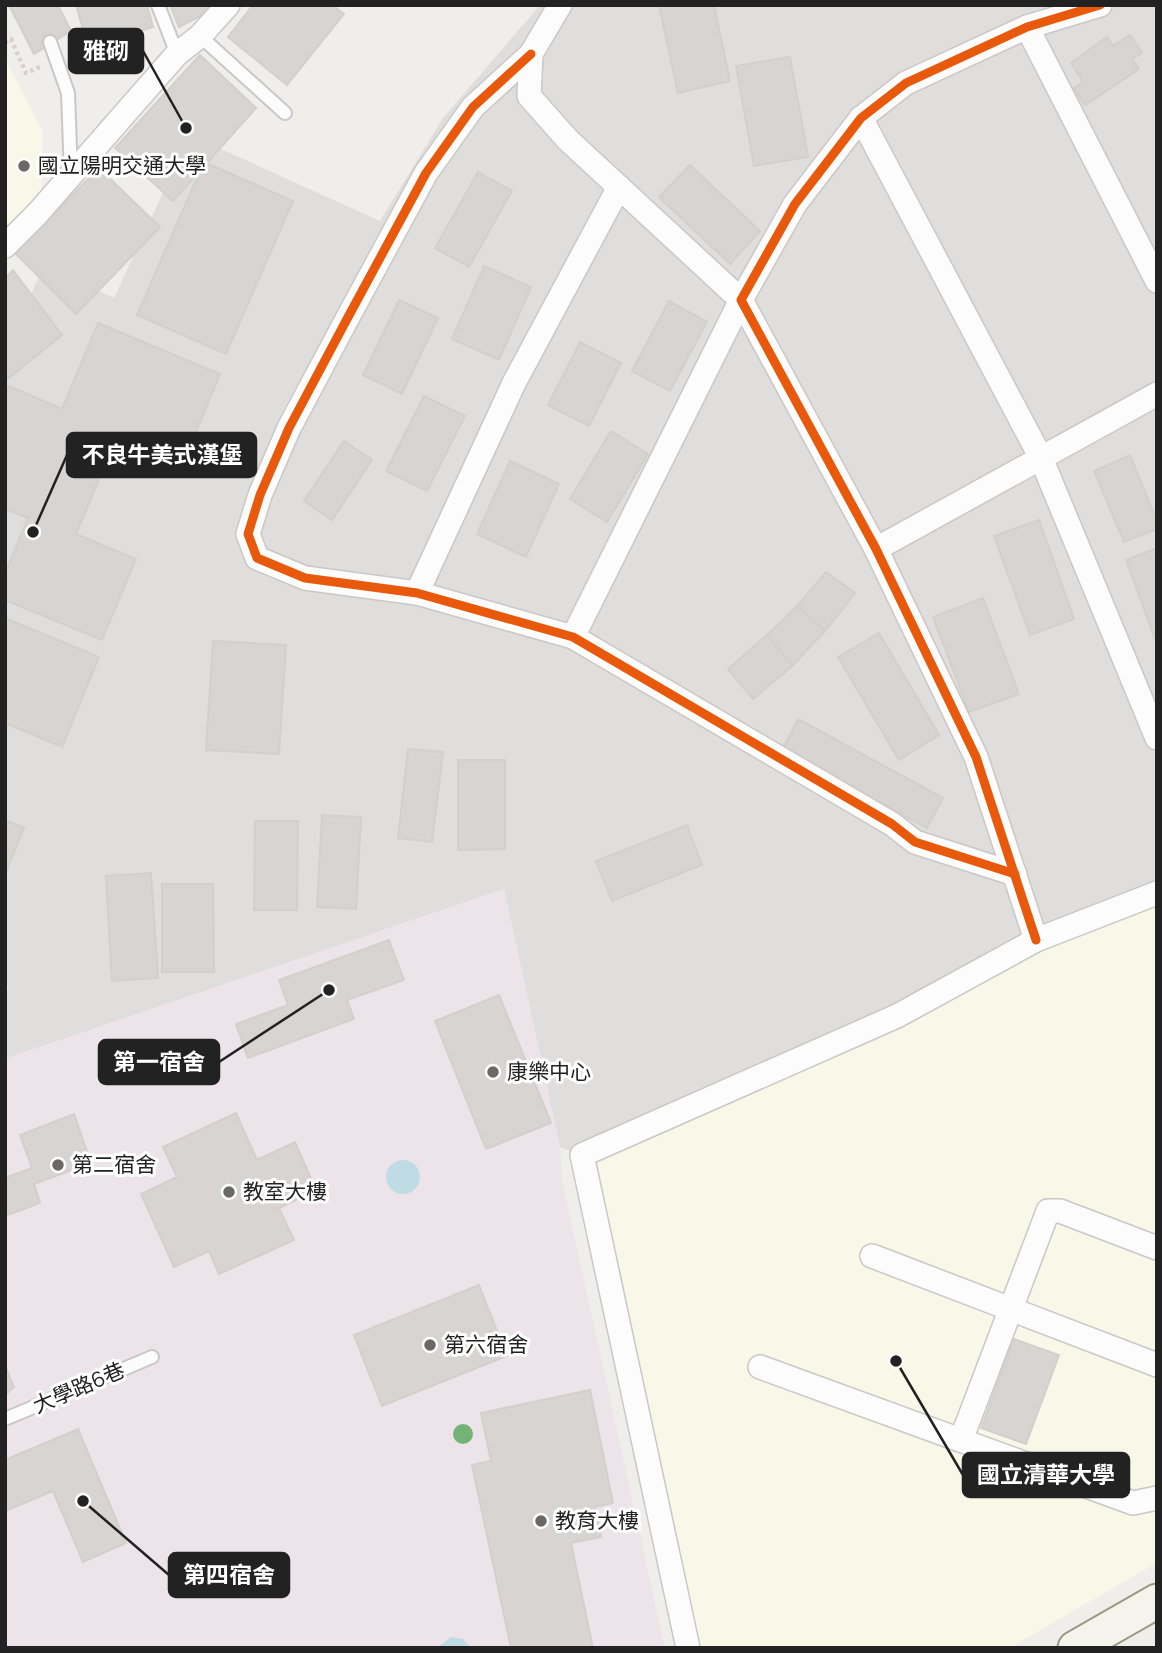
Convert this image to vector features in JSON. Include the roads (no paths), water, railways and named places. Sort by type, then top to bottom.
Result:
[{"type":"main road","points":[[1075,1648],[1157,1601]]},
{"type":"street","points":[[5,246],[71,177],[177,54],[200,36],[228,5]]},
{"type":"street","points":[[560,5],[531,54],[472,107],[426,173],[289,428],[260,495],[248,534],[257,558],[305,578],[417,593],[573,638],[892,824],[915,842],[1015,874]]},
{"type":"street","points":[[573,638],[741,300],[795,204],[861,118],[906,83],[1027,27],[1100,5]]},
{"type":"street","points":[[1027,27],[1157,281]]},
{"type":"street","points":[[531,54],[529,96],[568,140],[741,300],[876,549],[976,757],[1036,940]]},
{"type":"street","points":[[861,118],[1041,458],[1157,738]]},
{"type":"street","points":[[417,593],[514,383],[619,187]]},
{"type":"street","points":[[876,549],[1157,394]]},
{"type":"street","points":[[688,1648],[582,1155],[897,1016],[1036,940],[1157,893]]},
{"type":"street","points":[[961,1440],[1048,1212],[1060,1211],[1157,1248]]},
{"type":"street","points":[[872,1256],[1157,1366]]},
{"type":"street","points":[[760,1367],[1133,1503],[1157,1498]]},
{"type":"lane","points":[[158,5],[177,54]]},
{"type":"lane","points":[[200,36],[285,113]]},
{"type":"lane","points":[[50,42],[68,93],[71,177]]},
{"type":"lane","name":"大學路6巷","points":[[5,1419],[152,1357]]},
{"type":"water","points":[[403,1160],[415,1165],[420,1177],[415,1189],[403,1194],[391,1189],[386,1177],[391,1165]]},
{"type":"water","points":[[451,1637],[463,1639],[471,1648],[437,1648]]},
{"type":"place","name":"雅砌","points":[[186,128]]},
{"type":"place","name":"國立陽明交通大學","points":[[24,166]]},
{"type":"place","name":"不良牛美式漢堡","points":[[33,532]]},
{"type":"place","name":"第一宿舍","points":[[329,990]]},
{"type":"place","name":"康樂中心","points":[[493,1072]]},
{"type":"place","name":"第二宿舍","points":[[58,1165]]},
{"type":"place","name":"教室大樓","points":[[229,1192]]},
{"type":"place","name":"第六宿舍","points":[[430,1345]]},
{"type":"place","name":"國立清華大學","points":[[896,1361]]},
{"type":"place","name":"第四宿舍","points":[[83,1501]]},
{"type":"place","name":"教育大樓","points":[[541,1521]]}]
